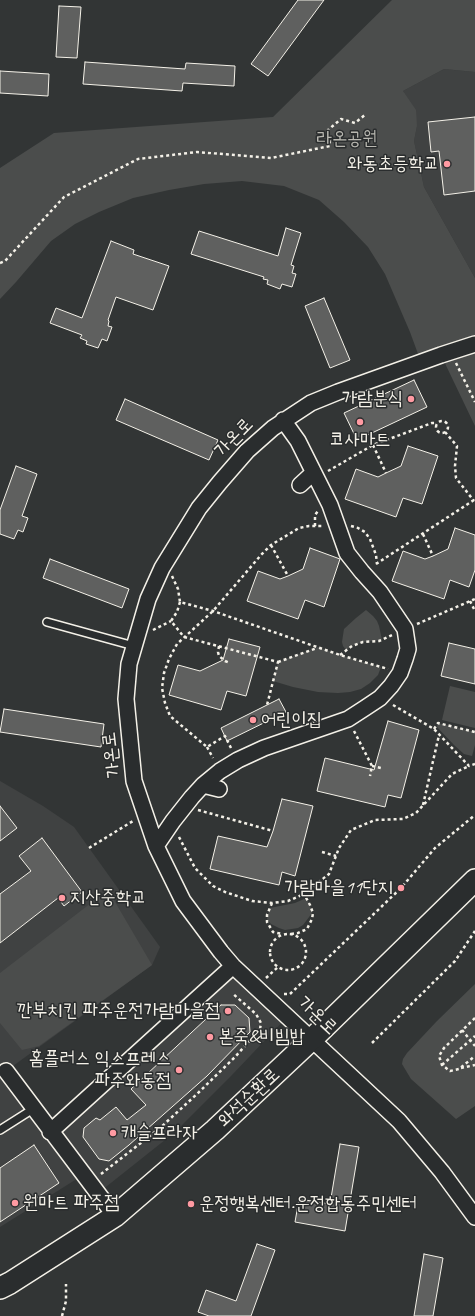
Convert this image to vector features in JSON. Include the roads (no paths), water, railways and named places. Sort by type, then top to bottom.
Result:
[{"type":"street","name":"가온로","points":[[475,344],[338,392],[311,403],[283,420],[247,450],[199,508],[162,568],[148,599],[129,664],[126,699],[134,782],[156,846],[183,902],[233,966],[312,1038],[399,1121],[442,1172],[475,1217]]},
{"type":"street","points":[[156,846],[173,821],[203,786],[220,771],[238,760],[264,748],[348,718],[365,708],[380,698],[391,686],[406,659],[408,649],[405,629],[380,592],[347,553],[330,505],[298,441],[283,420]]},
{"type":"street","points":[[300,486],[314,475]]},
{"type":"street","points":[[203,786],[219,789]]},
{"type":"street","name":"와석순환로","points":[[0,1288],[114,1216],[215,1130],[475,880]]},
{"type":"street","points":[[50,1132],[233,966]]},
{"type":"street","points":[[6,1071],[114,1216]]},
{"type":"lane","points":[[47,622],[134,646]]},
{"type":"lane","points":[[0,1130],[33,1109]]},
{"type":"place","name":"와동초등학교","points":[[447,164]]},
{"type":"place","name":"가람분식","points":[[411,399]]},
{"type":"place","name":"코사마트","points":[[360,422]]},
{"type":"place","name":"어린이집","points":[[253,720]]},
{"type":"place","name":"가람마을11단지","points":[[401,888]]},
{"type":"place","name":"지산중학교","points":[[62,898]]},
{"type":"place","name":"깐부치킨 파주운전가람마을점","points":[[228,1011]]},
{"type":"place","name":"본죽&비빔밥","points":[[210,1037]]},
{"type":"place","name":"홈플러스 익스프레스 파주와동점","points":[[179,1070]]},
{"type":"place","name":"캐슬프라자","points":[[113,1133]]},
{"type":"place","name":"원마트 파주점","points":[[15,1203]]},
{"type":"place","name":"운정행복센터.운정합동주민센터","points":[[191,1204]]},
{"type":"park label","name":"라온공원","points":[[347,139]]}]
